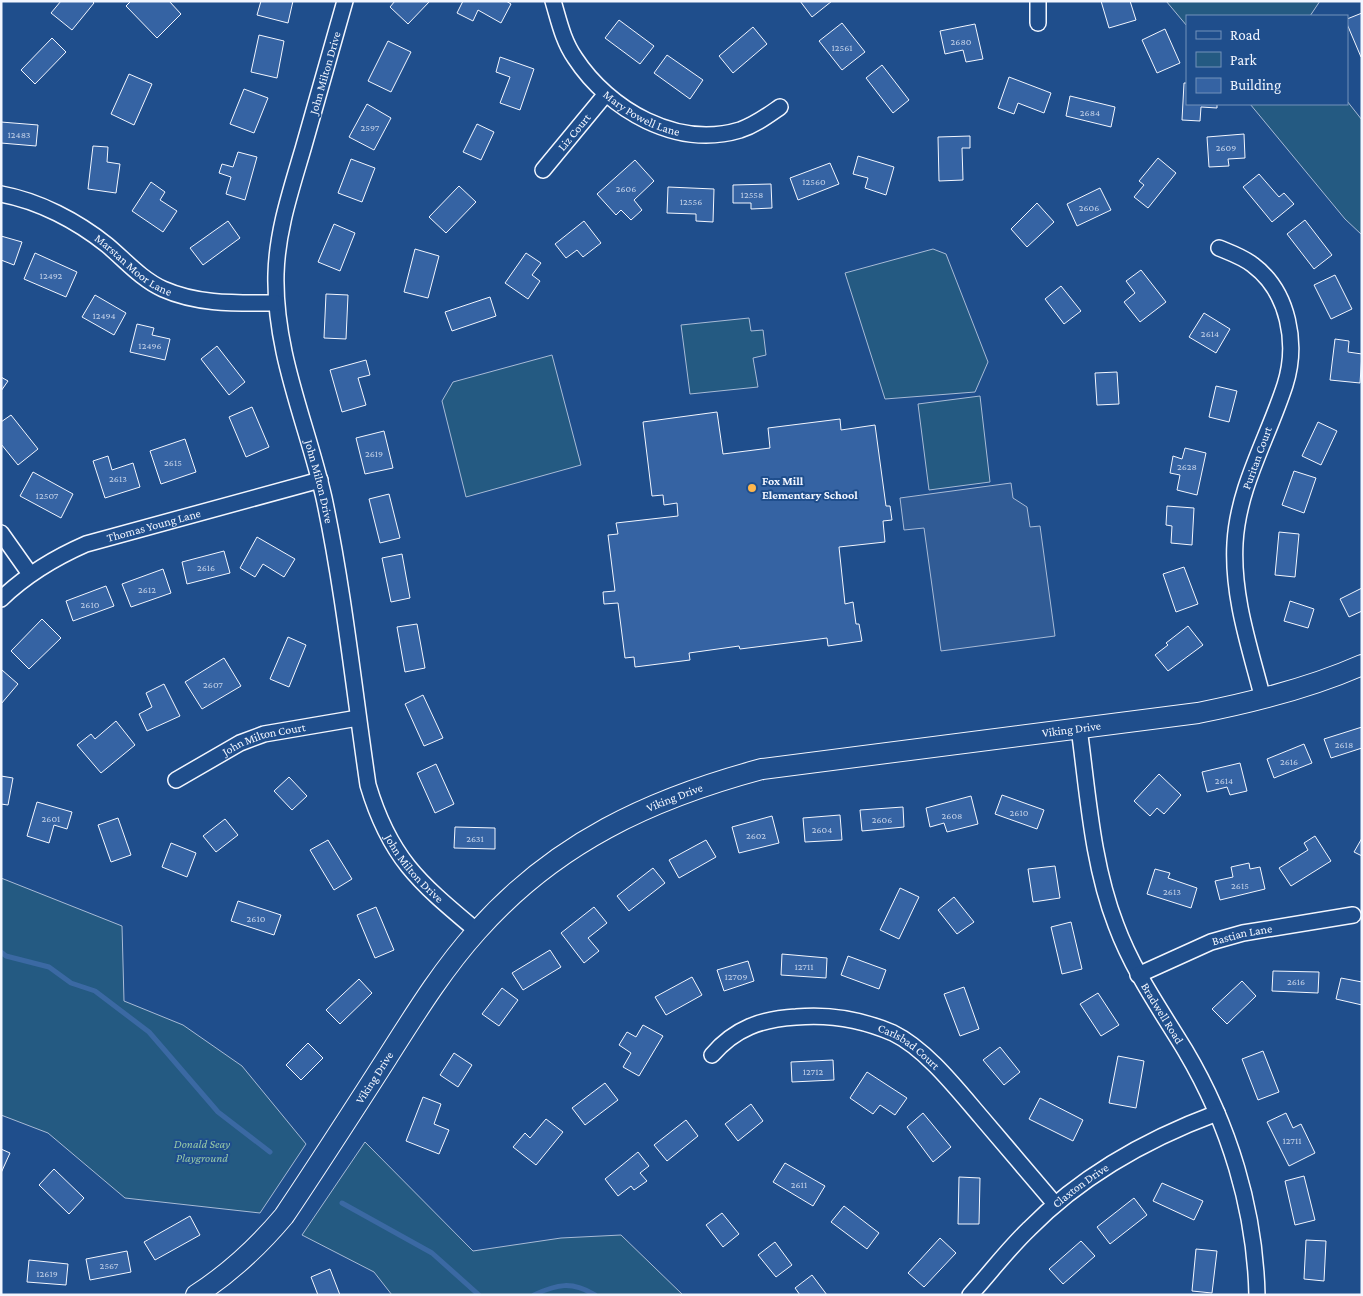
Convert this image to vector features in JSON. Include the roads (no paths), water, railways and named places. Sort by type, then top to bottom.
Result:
[{"type":"street","name":"John Milton Drive","points":[[345,1],[285,211],[278,250],[276,303],[280,335],[290,382],[320,480],[332,536],[368,785],[376,812],[390,841],[407,866],[427,889],[477,931]]},
{"type":"street","name":"Mary Powell Lane","points":[[553,1],[560,27],[570,50],[590,79],[605,95],[642,119],[666,128],[713,134],[742,129],[762,120],[780,107]]},
{"type":"street","points":[[1038,1],[1038,23]]},
{"type":"street","name":"Liz Court","points":[[543,170],[605,95]]},
{"type":"street","name":"Marstan Moor Lane","points":[[1,194],[40,206],[72,221],[103,242],[130,267],[164,289],[186,297],[219,303],[276,303]]},
{"type":"street","name":"Puritan Court","points":[[1219,248],[1254,265],[1267,278],[1285,309],[1289,329],[1290,351],[1285,384],[1246,486],[1238,515],[1235,543],[1238,603],[1263,699]]},
{"type":"street","name":"Thomas Young Lane","points":[[1,599],[30,574],[54,558],[110,536],[320,480]]},
{"type":"street","points":[[1,533],[30,574]]},
{"type":"street","name":"Viking Drive","points":[[196,1295],[229,1272],[262,1243],[284,1216],[427,995],[477,931],[539,873],[603,830],[662,800],[706,784],[762,769],[803,762],[1198,713],[1263,699],[1318,682],[1362,665]]},
{"type":"street","name":"John Milton Court","points":[[176,780],[240,743],[264,734],[358,718]]},
{"type":"street","name":"Bradwell Road","points":[[1079,728],[1096,858],[1105,893],[1115,924],[1138,975],[1185,1051],[1217,1113],[1230,1146],[1244,1196],[1252,1235],[1257,1295]]},
{"type":"street","name":"Bastian Lane","points":[[1138,975],[1211,942],[1243,932],[1353,914]]},
{"type":"street","name":"Carlsbad Court","points":[[712,1055],[736,1032],[754,1024],[780,1018],[808,1016],[838,1018],[867,1024],[894,1034],[933,1064],[951,1082],[1055,1204]]},
{"type":"street","name":"Claxton Drive","points":[[970,1295],[1028,1229],[1055,1204],[1100,1170],[1137,1147],[1177,1128],[1217,1113]]},
{"type":"waterway","points":[[1,952],[6,956],[49,967],[71,983],[95,991],[149,1032],[218,1112],[270,1152]]},
{"type":"waterway","points":[[342,1203],[432,1253],[479,1295]]},
{"type":"waterway","points":[[534,1295],[557,1286],[572,1286],[595,1295]]},
{"type":"place","name":"Fox Mill Elementary School","points":[[752,488]]},
{"type":"park label","name":"Donald Seay Playground","points":[[202,1151]]}]
